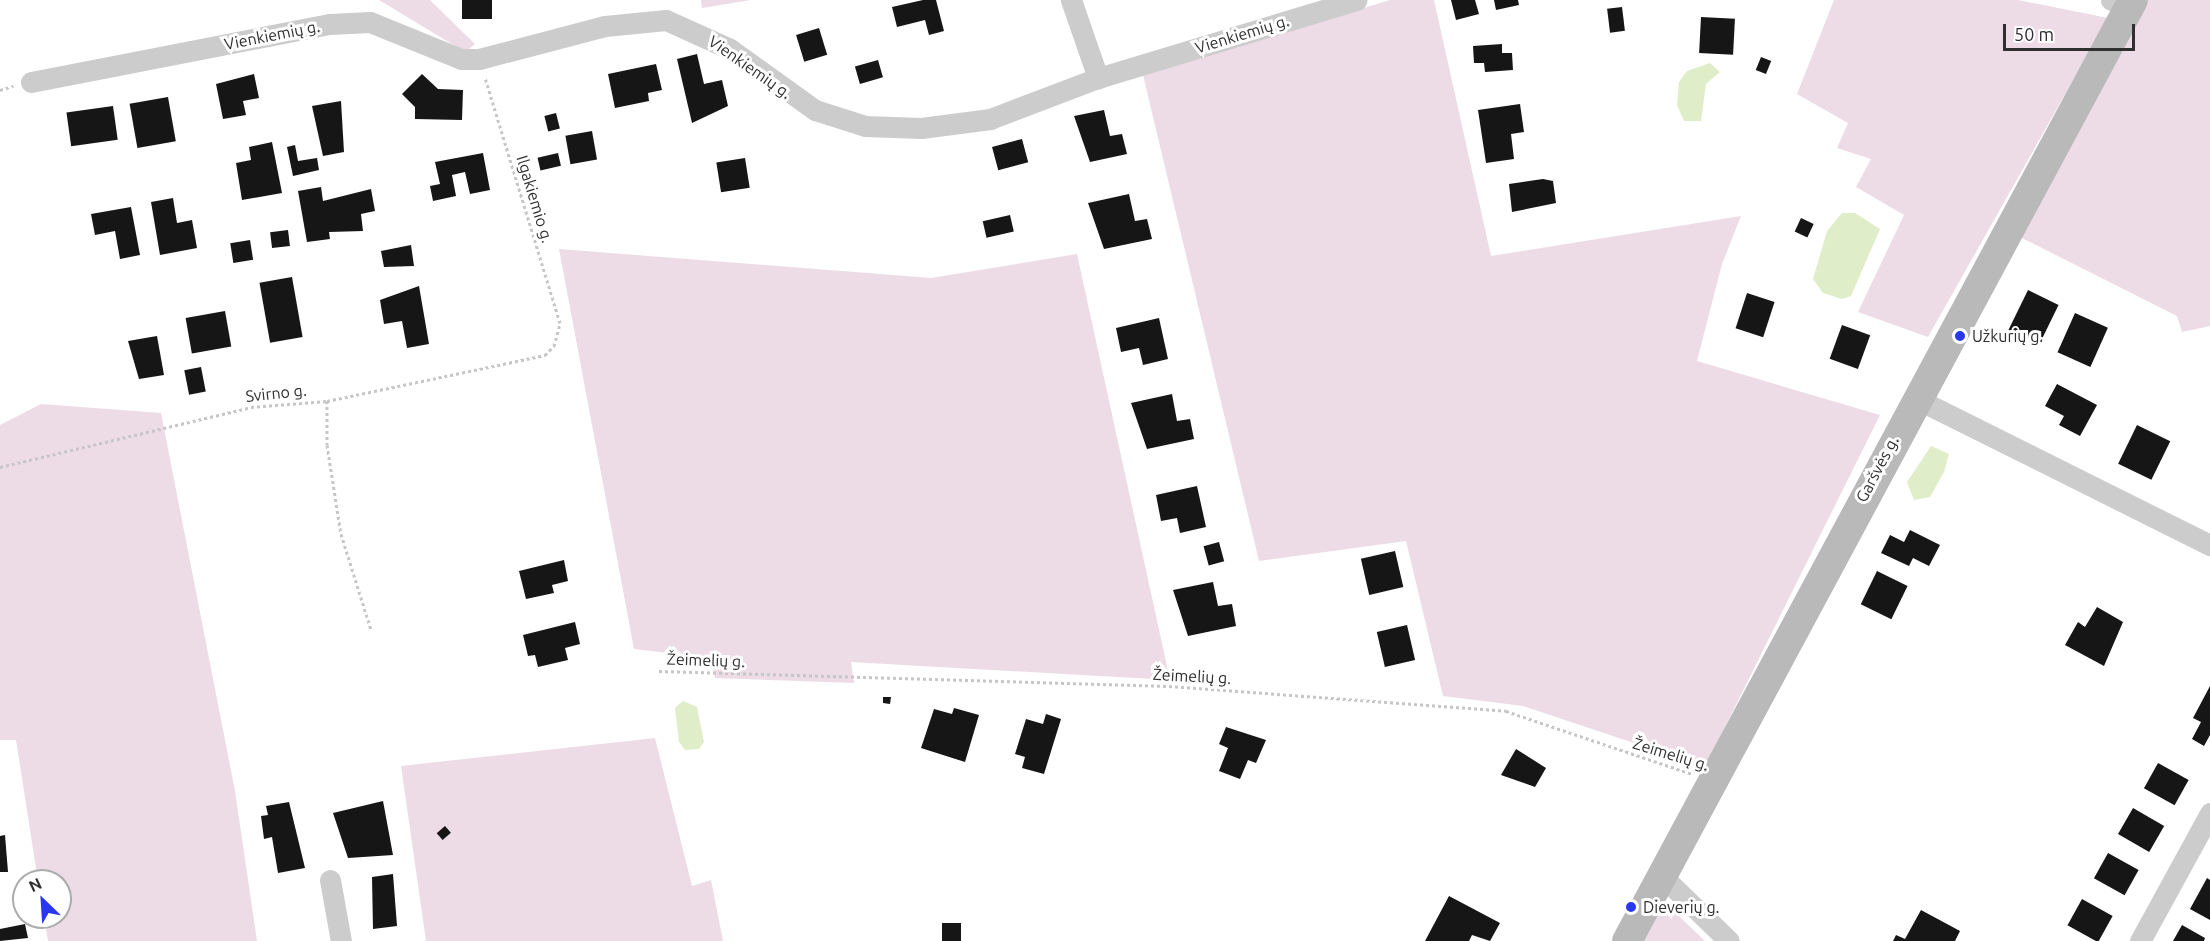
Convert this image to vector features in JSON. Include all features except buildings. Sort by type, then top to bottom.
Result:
[{"type":"main road","name":"Garšvės g.","points":[[1627,941],[2125,1]]},
{"type":"street","points":[[1071,0],[1098,78]]},
{"type":"street","name":"Vienkiemių g.","points":[[32,82],[330,24],[370,22],[461,58],[479,58],[605,26],[666,20],[730,49],[815,110],[865,126],[898,128],[990,119],[1296,8],[1356,0]]},
{"type":"street","points":[[1915,398],[2210,546]]},
{"type":"street","points":[[2140,941],[2210,813]]},
{"type":"street","points":[[1662,876],[1729,941]]},
{"type":"street","points":[[330,880],[341,941]]},
{"type":"path","name":"Ilgakiemio g.","points":[[479,58],[560,322],[554,346]]},
{"type":"path","name":"Svirno g.","points":[[0,467],[251,407],[327,401],[532,358],[554,346]]},
{"type":"path","points":[[327,401],[327,445],[341,534],[371,630]]},
{"type":"path","name":"Žeimelių g.","points":[[659,671],[1169,686],[1506,711],[1713,780]]},
{"type":"shaded area","points":[[379,0],[430,0],[475,44],[465,52]]},
{"type":"shaded area","points":[[701,0],[751,0],[702,8]]},
{"type":"shaded area","points":[[1390,0],[1434,0],[1491,256],[1741,216],[1722,264],[1697,361],[1880,415],[1705,767],[1523,706],[1443,696],[1406,541],[1259,561],[1143,75]]},
{"type":"shaded area","points":[[1834,0],[2018,0],[2108,18],[1928,337],[1858,312],[1904,215],[1856,187],[1871,159],[1837,148],[1848,123],[1797,94]]},
{"type":"shaded area","points":[[2144,0],[2210,0],[2210,326],[2182,332],[2177,316],[2018,236],[2124,48]]},
{"type":"shaded area","points":[[1710,63],[1720,72],[1706,84],[1701,121],[1684,121],[1677,105],[1679,82],[1687,71]]},
{"type":"shaded area","points":[[1842,213],[1855,213],[1880,229],[1851,296],[1842,299],[1823,293],[1813,279],[1827,231]]},
{"type":"shaded area","points":[[559,249],[931,278],[1077,254],[1170,680],[851,662],[854,683],[715,678],[711,658],[634,649]]},
{"type":"shaded area","points":[[41,404],[161,413],[235,791],[257,941],[48,941],[46,929],[72,929],[72,869],[36,869],[16,740],[0,740],[0,425]]},
{"type":"shaded area","points":[[1931,446],[1949,454],[1944,472],[1930,497],[1914,500],[1907,482]]},
{"type":"shaded area","points":[[683,701],[697,707],[704,742],[699,749],[685,750],[679,742],[675,708]]},
{"type":"shaded area","points":[[655,738],[692,886],[711,880],[723,941],[426,941],[401,766]]},
{"type":"shaded area","points":[[1659,897],[1705,941],[1636,941]]},
{"type":"place","name":"Užkurių g.","points":[[1960,336]]},
{"type":"place","name":"Dieverių g.","points":[[1631,907]]}]
